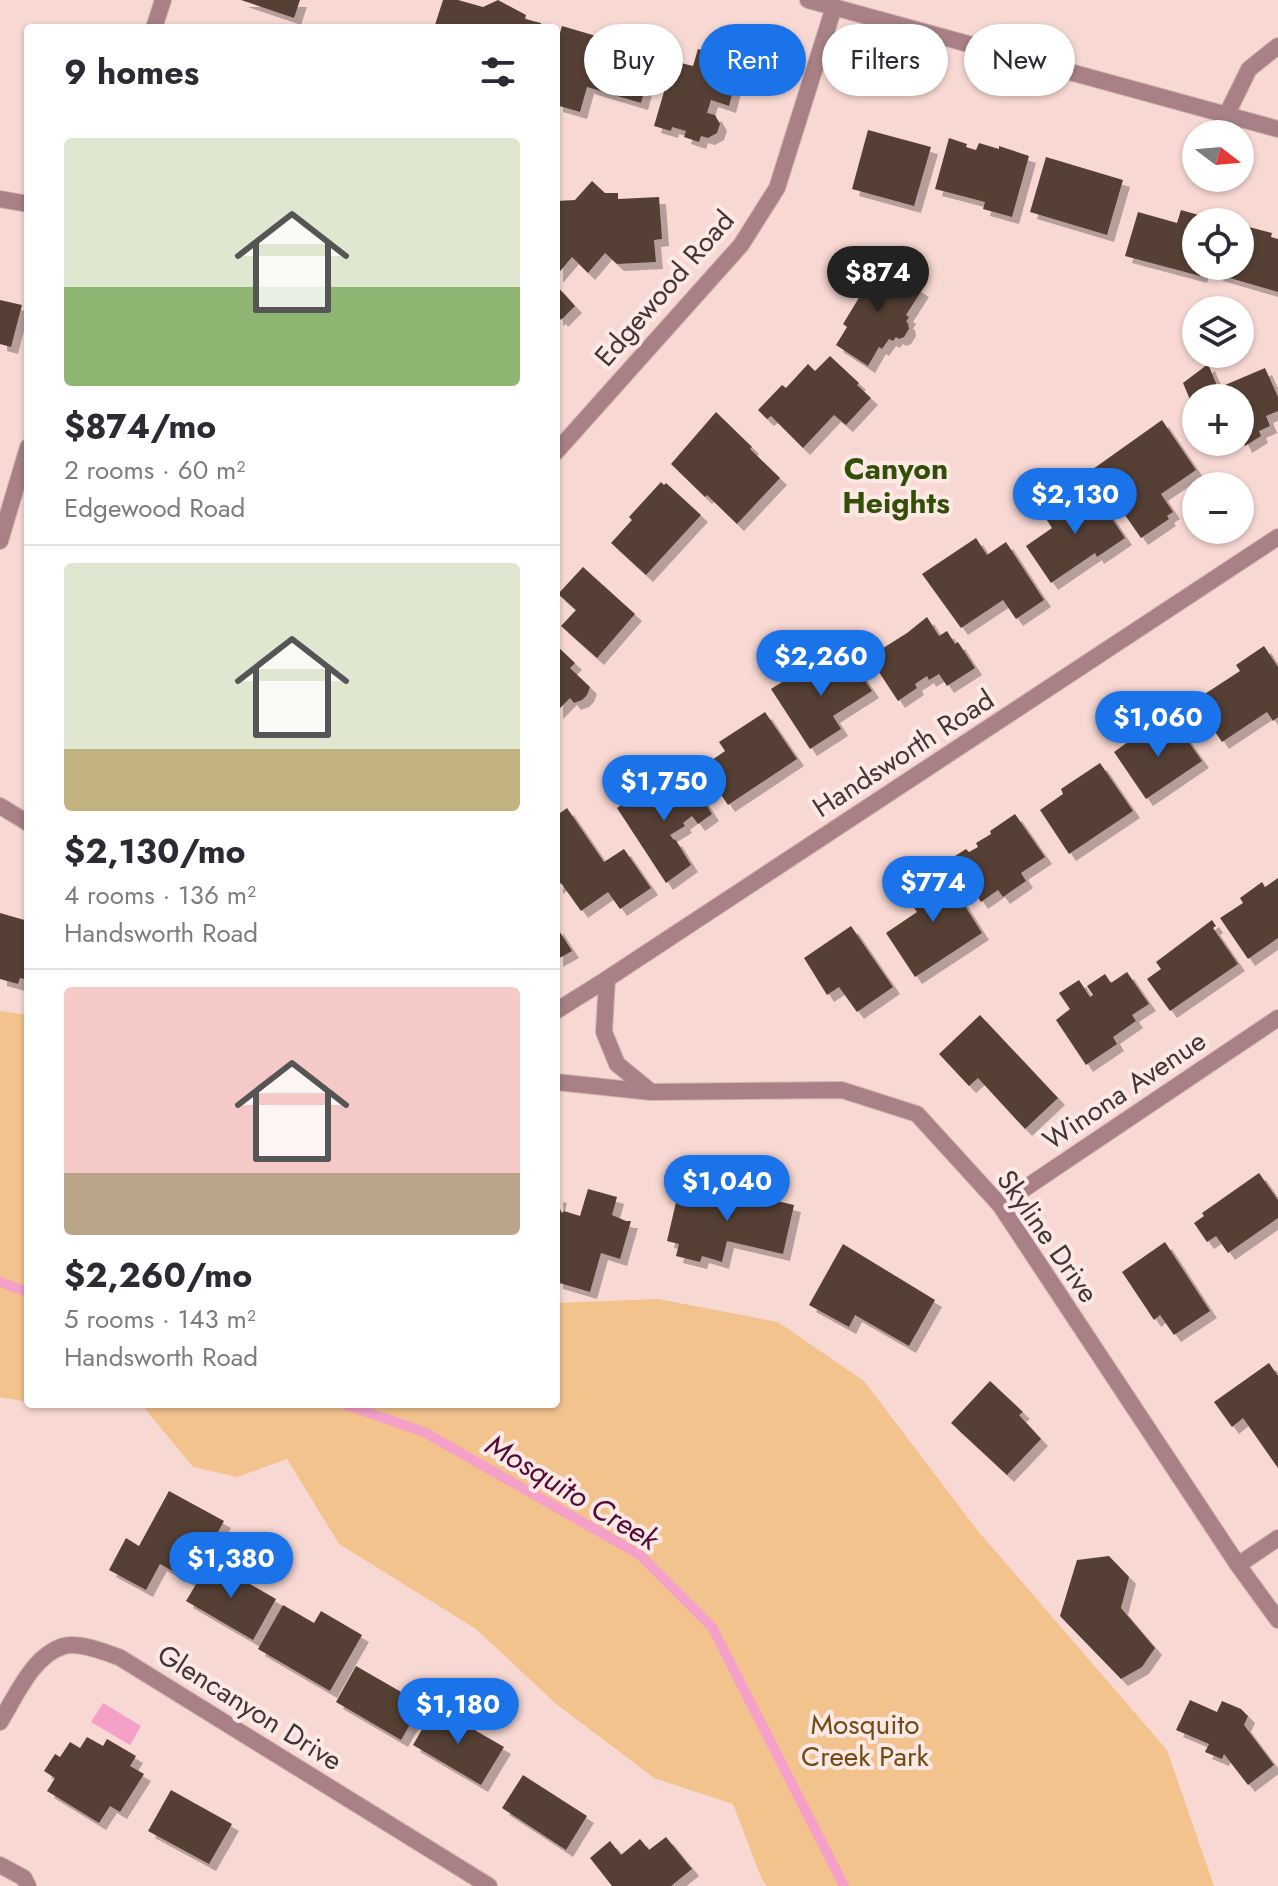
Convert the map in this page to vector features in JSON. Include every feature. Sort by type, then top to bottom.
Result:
[{"type":"street","points":[[155,24],[163,0]]},
{"type":"street","points":[[808,0],[1278,129]]},
{"type":"street","name":"Edgewood Road","points":[[560,448],[741,245],[777,188],[834,7]]},
{"type":"street","points":[[1227,114],[1249,69],[1278,46]]},
{"type":"street","points":[[0,199],[24,203]]},
{"type":"street","points":[[0,541],[24,460]]},
{"type":"street","name":"Handsworth Road","points":[[560,1008],[1278,537]]},
{"type":"street","points":[[0,806],[24,821]]},
{"type":"street","points":[[607,979],[604,1032],[617,1064],[651,1092]]},
{"type":"street","name":"Winona Avenue","points":[[1000,1205],[1278,1018]]},
{"type":"street","name":"Skyline Drive","points":[[560,1082],[651,1092],[842,1090],[917,1114],[1000,1205],[1238,1565],[1278,1620]]},
{"type":"street","points":[[1238,1565],[1278,1538]]},
{"type":"street","name":"Glencanyon Drive","points":[[0,1722],[38,1660],[65,1646],[91,1647],[119,1657],[489,1886]]},
{"type":"street","points":[[0,1865],[24,1878],[28,1886]]},
{"type":"green space","points":[[0,1011],[24,1014],[24,1401],[0,1397]]},
{"type":"green space","name":"Mosquito Creek Park","points":[[658,1299],[778,1322],[864,1381],[978,1531],[1167,1750],[1214,1886],[767,1886],[733,1804],[654,1778],[555,1703],[476,1629],[339,1544],[287,1459],[237,1477],[193,1467],[144,1408],[560,1408],[560,1303]]},
{"type":"shaded area","points":[[103,1703],[141,1726],[130,1745],[91,1722]]},
{"type":"building","points":[[241,0],[300,0],[294,18]]},
{"type":"building","points":[[443,0],[458,0],[483,7],[498,0],[526,15],[525,19],[541,23],[541,24],[435,24]]},
{"type":"building","points":[[562,26],[584,32],[584,96],[580,112],[560,106]]},
{"type":"building","points":[[699,49],[699,96],[732,96],[729,106],[711,100],[707,113],[715,115],[720,124],[717,133],[708,138],[701,136],[699,142],[684,137],[686,131],[654,126],[663,96],[683,96],[683,64],[693,66]]},
{"type":"building","points":[[617,96],[643,96],[641,103]]},
{"type":"building","points":[[868,130],[931,147],[914,206],[852,189]]},
{"type":"building","points":[[949,138],[976,150],[979,143],[1029,156],[1012,217],[983,209],[985,202],[935,189]]},
{"type":"building","points":[[1046,157],[1123,180],[1107,235],[1030,212]]},
{"type":"building","points":[[592,181],[605,193],[618,193],[618,199],[659,197],[662,239],[654,240],[656,262],[617,264],[605,253],[588,273],[572,257],[560,271],[560,201],[575,200]]},
{"type":"building","points":[[1182,210],[1182,271],[1125,256],[1138,212],[1177,223]]},
{"type":"building","points":[[1254,228],[1272,233],[1271,237],[1278,239],[1278,292],[1237,280],[1254,280]]},
{"type":"building","points":[[878,262],[922,290],[906,315],[909,317],[906,322],[909,329],[904,337],[896,337],[893,341],[889,339],[882,349],[879,347],[868,366],[836,345],[847,327],[843,324],[860,296],[857,294]]},
{"type":"building","points":[[560,289],[575,306],[560,318]]},
{"type":"building","points":[[0,300],[22,305],[11,347],[0,344]]},
{"type":"building","points":[[830,356],[871,398],[846,425],[834,415],[803,448],[771,416],[767,419],[758,410],[782,385],[786,388],[808,364],[815,371]]},
{"type":"building","points":[[1203,368],[1210,368],[1216,384],[1183,384]]},
{"type":"building","points":[[1265,368],[1278,397],[1278,411],[1266,416],[1270,426],[1259,431],[1261,436],[1254,440],[1254,384],[1227,384]]},
{"type":"building","points":[[716,412],[780,478],[737,524],[671,464]]},
{"type":"building","points":[[1162,420],[1182,449],[1182,456],[1186,456],[1196,470],[1182,472],[1182,480],[1161,494],[1173,512],[1167,516],[1169,519],[1141,538],[1093,469]]},
{"type":"building","points":[[661,482],[666,483],[701,515],[646,575],[611,543],[632,520],[629,517]]},
{"type":"building","points":[[1093,490],[1125,538],[1097,557],[1095,553],[1051,583],[1026,546],[1052,528],[1043,514],[1055,506],[1063,510]]},
{"type":"building","points":[[976,538],[987,555],[1006,542],[1044,600],[1016,619],[1003,600],[961,628],[922,574]]},
{"type":"building","points":[[583,567],[635,614],[597,658],[561,626],[576,610],[560,596],[560,592]]},
{"type":"building","points":[[927,617],[939,636],[947,631],[955,644],[958,642],[975,668],[947,686],[939,674],[929,680],[927,676],[915,684],[917,688],[898,701],[869,657]]},
{"type":"building","points":[[1264,646],[1278,667],[1278,717],[1273,721],[1267,712],[1222,742],[1194,701],[1240,671],[1236,665]]},
{"type":"building","points":[[560,649],[575,663],[570,668],[590,687],[582,700],[574,703],[570,698],[560,708]]},
{"type":"building","points":[[847,653],[872,691],[833,716],[841,729],[810,749],[771,689],[801,670],[807,680]]},
{"type":"building","points":[[765,712],[797,759],[728,805],[702,767],[725,751],[719,742]]},
{"type":"building","points":[[1175,722],[1202,761],[1146,799],[1114,752],[1139,734],[1144,741]]},
{"type":"building","points":[[1100,763],[1133,811],[1069,854],[1040,810],[1063,794],[1061,789]]},
{"type":"building","points":[[678,777],[687,792],[695,787],[712,814],[698,824],[692,816],[683,823],[685,826],[670,835],[691,865],[666,883],[617,808],[643,794],[641,792],[660,779],[666,786]]},
{"type":"building","points":[[567,808],[604,862],[624,849],[651,888],[620,909],[608,892],[581,911],[560,884],[560,813]]},
{"type":"building","points":[[1015,814],[1045,857],[1021,873],[1026,881],[1003,897],[998,890],[981,902],[952,858],[966,849],[969,852],[978,847],[976,843]]},
{"type":"building","points":[[941,868],[982,933],[915,977],[886,933],[917,912],[903,893]]},
{"type":"building","points":[[1278,878],[1278,938],[1248,959],[1220,918],[1243,903],[1240,898],[1262,882],[1265,887]]},
{"type":"building","points":[[0,913],[24,920],[24,979],[20,978],[18,984],[0,979]]},
{"type":"building","points":[[1212,920],[1216,926],[1213,928],[1238,964],[1170,1011],[1147,979],[1161,969],[1156,962]]},
{"type":"building","points":[[851,926],[893,987],[857,1012],[839,987],[827,995],[804,958]]},
{"type":"building","points":[[560,932],[572,951],[560,958]]},
{"type":"building","points":[[1127,972],[1149,1004],[1132,1015],[1136,1021],[1113,1037],[1117,1044],[1086,1065],[1056,1020],[1070,1009],[1059,993],[1079,980],[1090,997],[1093,995],[1087,986],[1105,974],[1111,983]]},
{"type":"building","points":[[980,1015],[1058,1098],[1025,1129],[978,1078],[969,1086],[939,1054]]},
{"type":"building","points":[[1259,1173],[1278,1200],[1278,1218],[1228,1253],[1216,1236],[1207,1242],[1194,1223],[1204,1216],[1202,1213]]},
{"type":"building","points":[[680,1185],[725,1196],[726,1191],[735,1191],[794,1205],[783,1254],[727,1241],[722,1262],[702,1256],[700,1262],[676,1256],[679,1244],[667,1241]]},
{"type":"building","points":[[588,1189],[617,1197],[612,1215],[631,1221],[620,1259],[601,1253],[590,1292],[560,1283],[560,1209],[562,1213],[580,1216]]},
{"type":"building","points":[[1165,1242],[1210,1311],[1174,1335],[1160,1315],[1154,1320],[1122,1272]]},
{"type":"building","points":[[843,1244],[935,1300],[909,1346],[855,1315],[849,1327],[809,1305]]},
{"type":"building","points":[[1269,1363],[1278,1376],[1278,1468],[1243,1418],[1232,1427],[1214,1402]]},
{"type":"building","points":[[990,1381],[1023,1412],[1019,1415],[1041,1439],[1007,1475],[951,1423]]},
{"type":"building","points":[[169,1491],[224,1521],[191,1581],[160,1564],[146,1590],[109,1570],[126,1538],[139,1546]]},
{"type":"building","points":[[1109,1556],[1129,1577],[1121,1608],[1155,1648],[1142,1667],[1121,1679],[1060,1616],[1077,1560]]},
{"type":"building","points":[[210,1561],[276,1599],[253,1640],[186,1601]]},
{"type":"building","points":[[283,1605],[314,1623],[321,1611],[362,1635],[330,1691],[258,1649]]},
{"type":"building","points":[[356,1666],[422,1704],[401,1740],[336,1702]]},
{"type":"building","points":[[1190,1700],[1217,1712],[1222,1701],[1241,1709],[1248,1716],[1244,1725],[1274,1765],[1248,1785],[1224,1754],[1222,1759],[1205,1752],[1209,1744],[1176,1730]]},
{"type":"building","points":[[435,1707],[504,1747],[481,1785],[413,1745]]},
{"type":"building","points":[[87,1737],[103,1746],[107,1739],[136,1756],[130,1766],[144,1774],[120,1812],[110,1806],[99,1823],[47,1791],[55,1778],[44,1771],[55,1754],[60,1757],[70,1742],[80,1748]]},
{"type":"building","points":[[523,1775],[587,1816],[566,1850],[502,1808]]},
{"type":"building","points":[[171,1790],[232,1824],[209,1864],[148,1831]]},
{"type":"building","points":[[666,1837],[692,1869],[671,1886],[612,1886],[590,1858],[610,1841],[621,1855],[640,1839],[649,1850]]},
{"type":"waterway","name":"Mosquito Creek","points":[[0,1282],[24,1291]]},
{"type":"waterway","name":"Mosquito Creek","points":[[355,1408],[424,1432],[640,1555],[712,1627],[844,1886]]},
{"type":"district","name":"Canyon Heights","points":[[896,486]]}]
